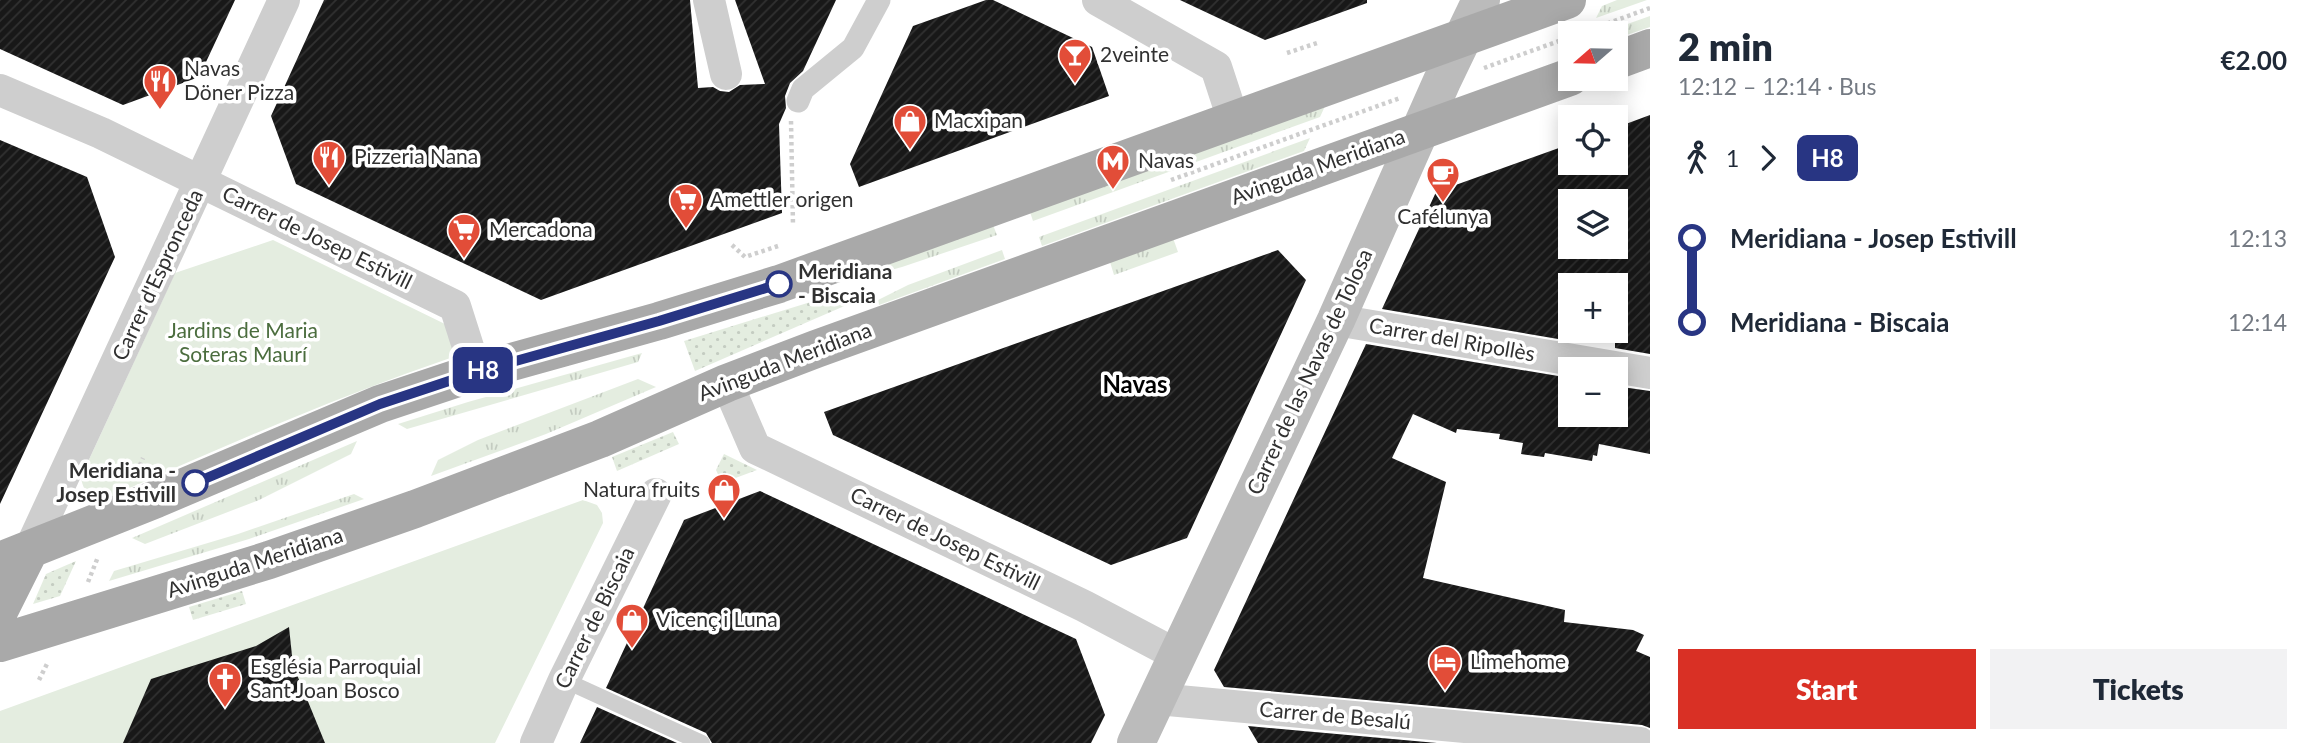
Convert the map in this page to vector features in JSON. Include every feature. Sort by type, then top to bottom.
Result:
[{"type":"main road","name":"Carrer de las Navas de Tolosa","points":[[1136,743],[1336,320],[1481,0]]},
{"type":"main road","points":[[0,608],[15,555],[166,495],[380,404],[476,372],[779,284],[1567,0]]},
{"type":"main road","points":[[1628,56],[1650,48]]},
{"type":"main road","name":"Avinguda Meridiana","points":[[0,643],[269,560],[415,509],[731,393],[1025,272],[1558,81]]},
{"type":"street","name":"Carrer d'Espronceda","points":[[15,555],[201,183],[284,0]]},
{"type":"street","points":[[709,0],[726,74]]},
{"type":"street","points":[[795,109],[803,89],[853,48],[879,0]]},
{"type":"street","points":[[1098,0],[1216,67],[1233,120]]},
{"type":"street","name":"Carrer de Josep Estivill","points":[[0,90],[101,133],[456,306],[476,372]]},
{"type":"street","name":"Carrer del Ripollès","points":[[1336,320],[1650,373]]},
{"type":"street","name":"Carrer de Josep Estivill","points":[[731,393],[755,448],[1084,606],[1177,655]]},
{"type":"street","name":"Carrer de Biscaia","points":[[536,743],[564,680],[656,494]]},
{"type":"street","name":"Carrer de Besalú","points":[[1157,699],[1640,743]]},
{"type":"lane","points":[[564,680],[702,743]]},
{"type":"path","points":[[1614,21],[1650,8]]},
{"type":"path","points":[[1481,69],[1558,41]]},
{"type":"path","points":[[1287,53],[1320,42]]},
{"type":"path","points":[[793,225],[795,109]]},
{"type":"path","points":[[732,245],[745,257],[778,246]]},
{"type":"path","points":[[85,589],[101,549]]},
{"type":"green space","points":[[1617,0],[1647,0],[1596,18],[1602,6]]},
{"type":"green space","points":[[1650,16],[1650,27],[1628,35],[1628,24]]},
{"type":"green space","points":[[1326,104],[1320,117],[1033,221],[1030,212]]},
{"type":"green space","points":[[1310,138],[1304,151],[1042,246],[1039,237]]},
{"type":"green space","points":[[993,225],[997,235],[902,267],[869,276],[867,271]]},
{"type":"green space","points":[[1173,238],[1178,252],[1114,275],[1110,262]]},
{"type":"green space","name":"Jardins de Maria Soteras Maurí","points":[[273,240],[447,325],[456,356],[278,424],[103,500],[90,495],[83,486],[81,477],[175,273]]},
{"type":"green space","points":[[1002,250],[1005,259],[879,305],[878,300],[908,285]]},
{"type":"green space","points":[[843,292],[853,293],[856,301],[695,371],[684,341]]},
{"type":"green space","points":[[642,353],[638,362],[407,429],[398,424],[468,402]]},
{"type":"green space","points":[[638,379],[656,387],[546,434],[431,476],[438,460],[478,440]]},
{"type":"green space","points":[[673,432],[679,444],[617,471],[612,457]]},
{"type":"green space","points":[[357,441],[351,454],[259,500],[145,544],[132,538]]},
{"type":"green space","points":[[724,454],[757,470],[722,483],[716,470]]},
{"type":"green space","points":[[354,494],[364,499],[249,539],[109,581],[114,571],[238,534]]},
{"type":"green space","points":[[583,500],[597,505],[602,513],[603,523],[495,743],[0,743],[0,711]]},
{"type":"green space","points":[[76,561],[60,596],[33,604],[46,574]]},
{"type":"green space","points":[[242,591],[246,604],[193,620],[189,607]]},
{"type":"building","points":[[0,0],[235,0],[199,77],[123,105],[0,49]]},
{"type":"building","points":[[324,0],[690,0],[698,88],[713,87],[729,92],[740,85],[765,84],[735,0],[836,0],[803,71],[790,83],[785,96],[786,108],[779,124],[782,213],[541,300],[296,184],[271,116]]},
{"type":"building","points":[[986,0],[993,0],[1092,47],[1109,96],[859,187],[850,164],[913,26]]},
{"type":"building","points":[[1180,0],[1367,0],[1367,3],[1265,40]]},
{"type":"building","points":[[1650,115],[1650,354],[1615,348],[1615,343],[1628,343],[1628,273],[1558,273],[1558,339],[1382,309],[1436,192],[1558,148],[1558,175],[1628,175],[1628,123]]},
{"type":"building","points":[[0,140],[87,177],[115,257],[0,504]]},
{"type":"building","points":[[1278,250],[1306,280],[1187,538],[1111,565],[833,435],[824,412]]},
{"type":"building","points":[[1366,344],[1558,376],[1558,427],[1628,427],[1628,388],[1650,391],[1650,454],[1599,444],[1597,456],[1593,455],[1592,461],[1545,453],[1544,457],[1521,454],[1523,443],[1499,439],[1500,434],[1457,429],[1456,433],[1413,414],[1392,458],[1446,482],[1423,578],[1565,610],[1564,622],[1633,630],[1644,635],[1636,651],[1650,657],[1650,728],[1642,725],[1224,687],[1214,670]]},
{"type":"building","points":[[760,491],[1076,639],[1105,715],[1091,743],[712,743],[706,733],[606,688],[684,520]]},
{"type":"building","name":"Església Parroquial Sant Joan Bosco","points":[[289,627],[293,665],[325,743],[123,743],[151,679],[256,646]]},
{"type":"building","points":[[597,707],[677,743],[580,743]]},
{"type":"building","points":[[1248,726],[1437,743],[1258,743]]},
{"type":"bus line","name":"H8","points":[[195,483],[380,404],[476,372],[779,284]]},
{"type":"place","name":"2veinte","points":[[1075,85]]},
{"type":"place","name":"Navas Döner Pizza","points":[[160,111]]},
{"type":"place","name":"Macxipan","points":[[910,151]]},
{"type":"place","name":"Pizzeria Nana","points":[[329,187]]},
{"type":"place","name":"Navas","points":[[1113,191]]},
{"type":"place","name":"Cafélunya","points":[[1443,204]]},
{"type":"place","name":"Amettler origen","points":[[686,230]]},
{"type":"place","name":"Mercadona","points":[[464,260]]},
{"type":"place","name":"Meridiana - Biscaia","points":[[779,284]]},
{"type":"place","name":"Meridiana - Josep Estivill","points":[[195,483]]},
{"type":"place","name":"Natura fruits","points":[[724,520]]},
{"type":"place","name":"Vicenç i Luna","points":[[632,650]]},
{"type":"place","name":"Limehome","points":[[1445,692]]},
{"type":"place","name":"Església Parroquial Sant Joan Bosco","points":[[225,709]]},
{"type":"district","name":"Navas","points":[[1135,385]]}]
